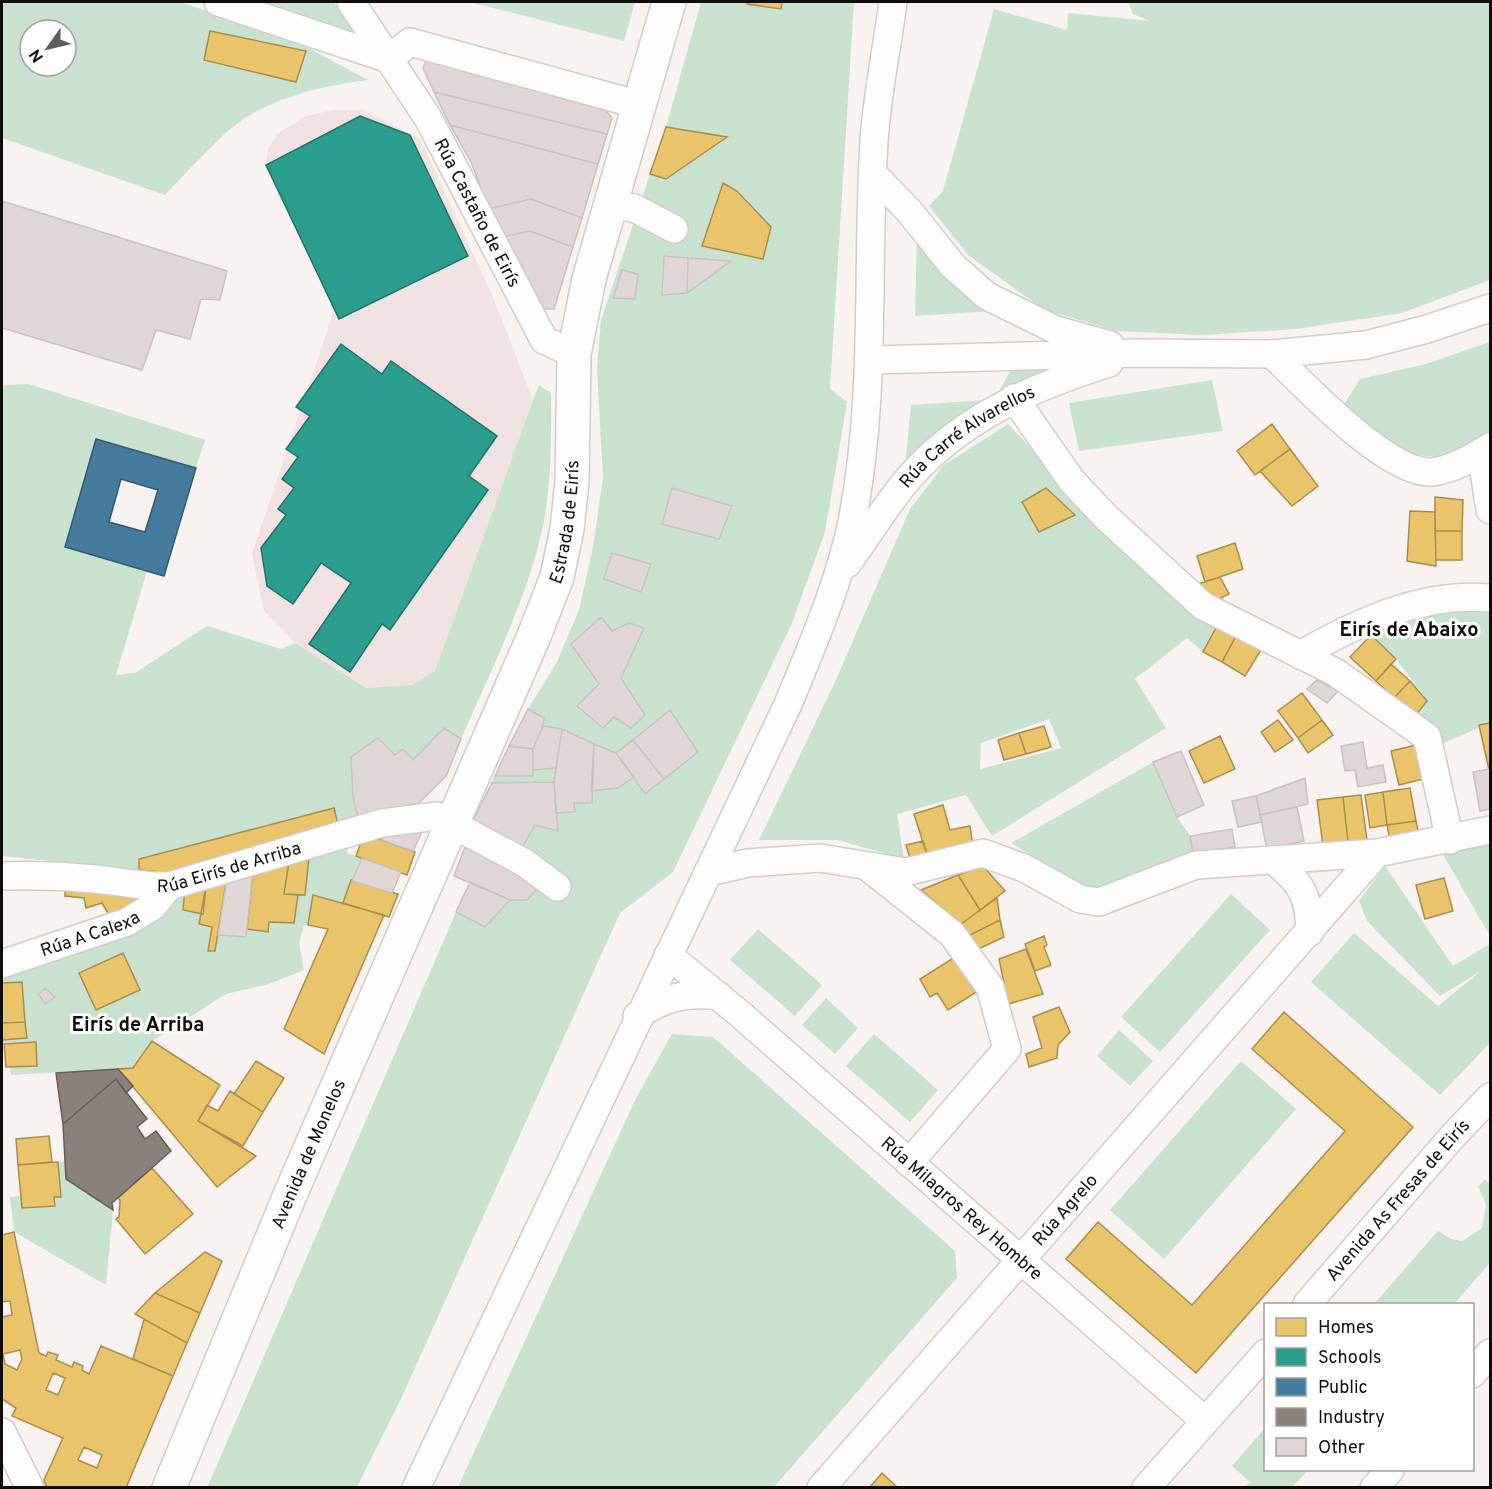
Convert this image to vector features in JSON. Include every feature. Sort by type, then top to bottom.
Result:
[{"type":"street","points":[[218,2],[389,59],[410,42],[640,105]]},
{"type":"street","name":"Rúa Castaño de Eirís","points":[[351,2],[428,118],[544,340],[574,354]]},
{"type":"street","name":"Estrada de Eirís","points":[[451,824],[518,674],[557,577],[567,530],[572,482],[574,354],[589,279],[669,2]]},
{"type":"street","points":[[416,1488],[637,1016],[789,702],[838,577],[852,522],[861,466],[871,360],[874,139],[893,2]]},
{"type":"street","points":[[873,174],[909,211],[953,266],[987,296],[1056,330],[1140,353]]},
{"type":"street","points":[[611,205],[634,208],[674,229]]},
{"type":"street","name":"Rúa Carré Alvarellos","points":[[871,360],[1140,353],[1272,354],[1366,345],[1427,329],[1491,308]]},
{"type":"street","name":"Rúa Carré Alvarellos","points":[[838,577],[903,485],[952,437],[1014,398],[1062,378],[1140,353]]},
{"type":"street","points":[[1272,354],[1360,438],[1396,462],[1431,472],[1469,459],[1486,450],[1491,510]]},
{"type":"street","points":[[1014,398],[1072,481],[1106,517],[1203,606],[1335,672],[1427,737],[1450,840]]},
{"type":"street","points":[[1300,655],[1374,618],[1429,600],[1465,596],[1491,598]]},
{"type":"street","name":"Rúa Eirís de Arriba","points":[[2,876],[51,876],[97,879],[149,887],[169,886],[382,823],[437,816],[525,863],[556,887]]},
{"type":"street","name":"Avenida de Monelos","points":[[169,1488],[266,1252],[451,824]]},
{"type":"street","points":[[708,872],[748,862],[820,858],[906,872],[983,853],[1024,868],[1080,899],[1099,902],[1196,865],[1377,853],[1491,830]]},
{"type":"street","name":"Rúa Agrelo","points":[[821,1488],[1377,853]]},
{"type":"street","points":[[1274,860],[1293,875],[1305,894],[1310,932]]},
{"type":"street","points":[[868,867],[952,934],[990,987],[1007,1049],[909,1163]]},
{"type":"street","name":"Rúa A Calexa","points":[[2,964],[127,921],[153,906],[169,886]]},
{"type":"street","name":"Rúa Milagros Rey Hombre","points":[[668,954],[1205,1421]]},
{"type":"street","points":[[637,1016],[655,1004],[674,996],[696,993],[719,996]]},
{"type":"street","name":"Avenida As Fresas de Eirís","points":[[1309,1303],[1453,1136],[1491,1097]]},
{"type":"street","points":[[1474,1373],[1491,1353]]},
{"type":"street","points":[[1146,1488],[1264,1355]]},
{"type":"street","points":[[2,1432],[30,1488]]},
{"type":"street","points":[[1374,1488],[1389,1471]]},
{"type":"shaded area","points":[[333,110],[362,110],[420,139],[493,297],[533,400],[435,671],[412,685],[366,688],[295,643],[264,611],[252,554],[334,310],[266,165],[268,149],[278,133],[306,116]]},
{"type":"green space","points":[[2,2],[181,2],[301,44],[368,80],[309,91],[253,113],[219,139],[165,195],[2,138]]},
{"type":"green space","points":[[244,2],[334,2],[357,35]]},
{"type":"green space","points":[[469,2],[635,2],[624,41]]},
{"type":"green space","points":[[701,2],[854,2],[830,389],[847,402],[825,532],[792,623],[673,872],[620,913],[400,1401],[357,1487],[207,1488],[456,912],[485,927],[510,900],[527,900],[538,888],[517,871],[465,847],[470,826],[528,709],[557,662],[579,610],[593,547],[603,478],[597,369],[601,320],[666,127]]},
{"type":"green space","points":[[1128,2],[1490,2],[1490,280],[1402,313],[1296,329],[1203,335],[1116,331],[1045,310],[969,256],[929,206],[943,191],[994,9],[1067,30],[1068,13],[1150,21],[1133,14]]},
{"type":"green space","points":[[917,235],[994,311],[915,316]]},
{"type":"green space","points":[[1490,342],[1490,437],[1444,458],[1400,453],[1343,406],[1360,379],[1426,364]]},
{"type":"green space","points":[[1012,368],[1050,369],[998,393]]},
{"type":"green space","points":[[1212,380],[1223,431],[1079,451],[1069,403]]},
{"type":"green space","points":[[29,384],[205,440],[196,468],[96,440],[65,547],[147,571],[116,675],[135,673],[207,626],[281,649],[295,643],[366,688],[412,685],[435,671],[539,385],[551,393],[548,493],[536,554],[518,608],[461,739],[443,728],[413,760],[404,749],[395,755],[378,738],[352,757],[359,822],[339,829],[333,808],[139,859],[139,870],[2,856],[2,385]]},
{"type":"green space","points":[[988,400],[905,468],[911,405]]},
{"type":"green space","points":[[1008,424],[1088,509],[1217,626],[1203,652],[1187,638],[1135,679],[1166,728],[992,836],[966,795],[897,814],[904,859],[838,840],[759,840],[835,682],[910,509],[944,465]],"holes":[[[1049,719],[1061,748],[980,769],[981,743]]]},
{"type":"green space","points":[[1461,605],[1490,607],[1490,723],[1444,743],[1415,716],[1427,700],[1396,659],[1371,635]]},
{"type":"green space","points":[[1153,762],[1177,817],[1190,836],[1193,853],[1089,891],[1011,843]]},
{"type":"green space","points":[[1490,839],[1490,936],[1441,851]]},
{"type":"green space","points":[[347,848],[347,853],[362,858],[343,903],[313,895],[308,925],[304,925],[299,943],[304,970],[269,984],[226,994],[152,1041],[133,1068],[11,1075],[10,1067],[37,1065],[35,1042],[2,1044],[2,1040],[27,1037],[22,982],[2,983],[2,973],[185,889],[183,910],[201,913],[200,924],[212,927],[209,951],[215,951],[218,935],[246,937],[247,929],[268,931],[269,922],[294,923],[298,895],[305,895],[309,858]]},
{"type":"green space","points":[[1385,866],[1453,966],[1490,944],[1490,1043],[1440,1095],[1311,982],[1354,933],[1438,1006],[1481,971],[1440,996],[1367,921],[1359,901]]},
{"type":"green space","points":[[1231,894],[1270,930],[1160,1052],[1121,1017]]},
{"type":"green space","points":[[758,929],[822,985],[795,1016],[730,960]]},
{"type":"green space","points":[[826,998],[858,1028],[835,1054],[802,1025]]},
{"type":"green space","points":[[1119,1030],[1153,1061],[1130,1086],[1097,1056]]},
{"type":"green space","points":[[672,1034],[713,1037],[955,1251],[957,1278],[774,1487],[458,1487],[636,1098]]},
{"type":"green space","points":[[874,1034],[938,1090],[910,1122],[846,1066]]},
{"type":"green space","points":[[1241,1061],[1296,1109],[1164,1259],[1110,1210]]},
{"type":"green space","points":[[65,1161],[67,1179],[113,1210],[106,1285],[14,1232],[10,1197],[21,1196],[22,1208],[55,1206],[54,1197],[60,1197],[58,1162]]},
{"type":"green space","points":[[1485,1179],[1490,1184],[1490,1263],[1455,1303],[1375,1303],[1438,1231],[1451,1239],[1462,1241],[1482,1228],[1486,1204],[1478,1187]]},
{"type":"green space","points":[[1264,1429],[1264,1471],[1307,1471],[1292,1487],[1245,1487],[1250,1482],[1232,1466]]},
{"type":"building: Homes","points":[[747,2],[782,2],[781,9],[747,4]]},
{"type":"building: Homes","points":[[210,31],[306,51],[296,82],[204,60]]},
{"type":"building: Homes","points":[[666,127],[727,137],[666,179],[650,174]]},
{"type":"building: Homes","points":[[723,183],[737,191],[771,227],[763,259],[702,246]]},
{"type":"building: Homes","points":[[1272,424],[1290,449],[1255,475],[1237,451]]},
{"type":"building: Homes","points":[[1290,449],[1318,486],[1292,506],[1260,471]]},
{"type":"building: Homes","points":[[1046,488],[1075,515],[1039,532],[1022,502]]},
{"type":"building: Homes","points":[[1435,497],[1463,500],[1462,531],[1435,531]]},
{"type":"building: Homes","points":[[1410,511],[1435,512],[1436,566],[1407,561]]},
{"type":"building: Homes","points":[[1435,531],[1462,531],[1462,560],[1436,560]]},
{"type":"building: Homes","points":[[1235,543],[1243,569],[1205,582],[1197,556]]},
{"type":"building: Homes","points":[[1220,577],[1229,594],[1207,605],[1192,586]]},
{"type":"building: Homes","points":[[1217,626],[1236,636],[1222,662],[1203,652]]},
{"type":"building: Homes","points":[[1371,635],[1396,659],[1376,681],[1350,657]]},
{"type":"building: Homes","points":[[1236,636],[1261,650],[1245,676],[1222,662]]},
{"type":"building: Homes","points":[[1391,664],[1410,681],[1394,698],[1376,681]]},
{"type":"building: Homes","points":[[1410,681],[1427,701],[1415,716],[1394,698]]},
{"type":"building: Homes","points":[[1302,693],[1322,720],[1298,738],[1278,711]]},
{"type":"building: Homes","points":[[1278,720],[1293,740],[1275,752],[1261,732]]},
{"type":"building: Homes","points":[[1322,720],[1333,735],[1308,753],[1298,738]]},
{"type":"building: Homes","points":[[1490,723],[1490,769],[1489,770],[1479,725]]},
{"type":"building: Homes","points":[[1044,726],[1051,747],[1026,754],[1019,733]]},
{"type":"building: Homes","points":[[1019,733],[1026,754],[1004,760],[998,740]]},
{"type":"building: Homes","points":[[1220,736],[1235,769],[1204,783],[1189,751]]},
{"type":"building: Homes","points":[[1420,744],[1427,778],[1399,785],[1391,751]]},
{"type":"building: Homes","points":[[1410,788],[1416,821],[1387,825],[1383,792]]},
{"type":"building: Homes","points":[[1383,792],[1387,825],[1370,828],[1365,795]]},
{"type":"building: Homes","points":[[1361,795],[1367,840],[1348,842],[1343,797]]},
{"type":"building: Homes","points":[[1343,797],[1348,842],[1323,846],[1317,800]]},
{"type":"building: Homes","points":[[943,805],[950,830],[970,826],[973,846],[928,858],[914,814]]},
{"type":"building: Homes","points":[[334,808],[339,829],[173,873],[139,870],[139,859]]},
{"type":"building: Homes","points":[[1416,821],[1419,835],[1390,840],[1387,825]]},
{"type":"building: Homes","points":[[371,836],[415,852],[407,875],[356,856],[361,842],[364,843]]},
{"type":"building: Homes","points":[[923,841],[928,858],[911,861],[906,845]]},
{"type":"building: Homes","points":[[309,858],[305,895],[284,894],[289,862]]},
{"type":"building: Homes","points":[[289,862],[284,894],[298,895],[294,923],[269,922],[268,932],[247,929],[253,871]]},
{"type":"building: Homes","points":[[983,866],[1005,891],[980,910],[958,875]]},
{"type":"building: Homes","points":[[958,875],[980,910],[961,924],[921,890]]},
{"type":"building: Homes","points":[[1444,878],[1453,911],[1425,919],[1416,885]]},
{"type":"building: Homes","points":[[351,880],[398,894],[389,917],[343,903]]},
{"type":"building: Homes","points":[[226,883],[215,951],[208,951],[212,927],[199,924],[206,886]]},
{"type":"building: Homes","points":[[65,886],[142,891],[144,901],[109,915],[102,903],[86,908],[84,898],[65,896]]},
{"type":"building: Homes","points":[[206,886],[203,914],[183,910],[185,889]]},
{"type":"building: Homes","points":[[313,895],[384,915],[324,1054],[284,1029],[328,929],[308,925]]},
{"type":"building: Homes","points":[[997,898],[1000,920],[968,936],[961,924]]},
{"type":"building: Homes","points":[[1000,920],[1004,937],[976,950],[968,936]]},
{"type":"building: Homes","points":[[1044,936],[1047,945],[1044,947],[1051,965],[1035,971],[1025,944]]},
{"type":"building: Homes","points":[[1026,949],[1043,994],[1001,1006],[994,985],[1004,983],[999,959]]},
{"type":"building: Homes","points":[[123,953],[140,990],[96,1010],[79,973]]},
{"type":"building: Homes","points":[[955,957],[978,991],[948,1010],[937,993],[930,997],[920,979]]},
{"type":"building: Homes","points":[[22,982],[25,1022],[2,1023],[2,983]]},
{"type":"building: Homes","points":[[1059,1007],[1070,1032],[1058,1045],[1057,1058],[1029,1067],[1026,1054],[1042,1048],[1033,1017]]},
{"type":"building: Homes","points":[[1284,1012],[1413,1127],[1196,1373],[1066,1259],[1098,1222],[1192,1305],[1345,1131],[1252,1049]]},
{"type":"building: Homes","points":[[25,1022],[27,1038],[2,1040],[2,1023]]},
{"type":"building: Homes","points":[[152,1041],[220,1085],[198,1121],[256,1156],[217,1187],[118,1069],[133,1068]]},
{"type":"building: Homes","points":[[36,1042],[37,1066],[6,1067],[4,1044]]},
{"type":"building: Homes","points":[[256,1061],[284,1078],[263,1112],[234,1094]]},
{"type":"building: Homes","points":[[230,1091],[263,1112],[243,1146],[198,1121],[207,1105],[218,1111]]},
{"type":"building: Homes","points":[[49,1136],[52,1162],[18,1165],[16,1139]]},
{"type":"building: Homes","points":[[58,1162],[61,1197],[54,1197],[55,1206],[22,1208],[18,1165]]},
{"type":"building: Homes","points":[[152,1168],[193,1214],[145,1254],[116,1219],[119,1217],[120,1200],[118,1198]]},
{"type":"building: Homes","points":[[14,1232],[39,1353],[46,1356],[48,1352],[58,1355],[56,1360],[72,1367],[74,1362],[83,1366],[82,1370],[89,1374],[101,1346],[173,1376],[126,1488],[47,1488],[44,1480],[63,1438],[12,1416],[16,1408],[2,1399],[2,1317],[12,1315],[10,1301],[2,1302],[2,1235]],"holes":[[[20,1350],[22,1359],[17,1370],[5,1364],[3,1354]],[[53,1373],[65,1378],[58,1395],[46,1390]],[[84,1447],[102,1455],[97,1468],[78,1460]]]},
{"type":"building: Homes","points":[[205,1252],[222,1261],[200,1313],[155,1293]]},
{"type":"building: Homes","points":[[155,1293],[200,1313],[187,1343],[135,1314]]},
{"type":"building: Homes","points":[[144,1319],[187,1343],[173,1376],[133,1359]]},
{"type":"building: Homes","points":[[882,1473],[898,1488],[869,1488]]},
{"type":"building: Schools","points":[[360,116],[410,135],[468,256],[339,319],[266,165]]},
{"type":"building: Schools","points":[[341,344],[382,374],[391,361],[497,436],[469,476],[488,490],[390,630],[382,624],[350,672],[309,644],[351,583],[321,563],[293,604],[267,586],[261,548],[286,515],[278,509],[294,488],[282,479],[298,457],[286,449],[310,416],[296,407]]},
{"type":"building: Public","points":[[96,439],[196,468],[164,576],[65,547]],"holes":[[[121,479],[158,490],[145,532],[109,522]]]},
{"type":"building: Industry","points":[[118,1069],[133,1086],[126,1093],[116,1079],[63,1124],[56,1073]]},
{"type":"building: Industry","points":[[116,1079],[147,1119],[137,1127],[145,1139],[156,1131],[171,1151],[112,1203],[113,1210],[66,1179],[63,1124]]},
{"type":"building: Other","points":[[428,56],[602,106],[612,118],[607,134],[434,92],[423,68]]},
{"type":"building: Other","points":[[434,92],[607,134],[598,164],[450,125]]},
{"type":"building: Other","points":[[450,125],[598,164],[582,218],[531,199],[489,209],[471,162]]},
{"type":"building: Other","points":[[531,199],[582,218],[573,247],[530,231],[502,237],[489,209]]},
{"type":"building: Other","points":[[2,201],[227,271],[220,300],[201,299],[190,339],[156,330],[142,370],[2,328]]},
{"type":"building: Other","points":[[530,231],[573,247],[554,309],[538,309],[502,237]]},
{"type":"building: Other","points":[[664,256],[688,258],[687,293],[662,295]]},
{"type":"building: Other","points":[[688,258],[731,261],[687,293]]},
{"type":"building: Other","points":[[622,270],[638,274],[635,299],[613,298]]},
{"type":"building: Other","points":[[672,488],[732,506],[719,539],[662,524]]},
{"type":"building: Other","points":[[612,553],[651,564],[641,592],[604,579]]},
{"type":"building: Other","points":[[601,617],[612,631],[629,623],[644,628],[621,678],[645,715],[631,728],[614,717],[603,728],[577,706],[599,684],[571,644]]},
{"type":"building: Other","points":[[1317,680],[1338,691],[1327,703],[1307,689]]},
{"type":"building: Other","points":[[528,709],[544,718],[533,749],[509,746]]},
{"type":"building: Other","points":[[670,710],[698,752],[664,779],[633,740]]},
{"type":"building: Other","points":[[543,726],[562,729],[556,768],[533,770],[533,749]]},
{"type":"building: Other","points":[[444,728],[461,739],[446,776],[419,803],[395,813],[359,822],[353,797],[351,757],[378,738],[395,755],[403,749],[413,760]]},
{"type":"building: Other","points":[[562,729],[594,744],[592,803],[574,803],[575,812],[556,813],[554,782]]},
{"type":"building: Other","points":[[633,740],[664,779],[645,794],[616,753]]},
{"type":"building: Other","points":[[1363,742],[1367,768],[1383,765],[1386,782],[1358,787],[1355,770],[1345,771],[1341,746]]},
{"type":"building: Other","points":[[594,744],[616,753],[634,777],[618,788],[591,791]]},
{"type":"building: Other","points":[[509,746],[533,749],[533,776],[495,776]]},
{"type":"building: Other","points":[[1181,751],[1204,805],[1177,817],[1153,762]]},
{"type":"building: Other","points":[[1490,769],[1490,809],[1480,811],[1473,772]]},
{"type":"building: Other","points":[[1305,778],[1308,804],[1260,815],[1256,796]]},
{"type":"building: Other","points":[[554,782],[558,831],[535,825],[522,848],[470,826],[492,783]]},
{"type":"building: Other","points":[[1256,796],[1262,822],[1238,827],[1232,801]]},
{"type":"building: Other","points":[[1297,807],[1304,841],[1267,849],[1260,815]]},
{"type":"building: Other","points":[[1232,829],[1235,847],[1193,853],[1190,836]]},
{"type":"building: Other","points":[[423,830],[413,851],[382,840],[384,833]]},
{"type":"building: Other","points":[[465,847],[517,871],[538,888],[527,900],[510,900],[454,876]]},
{"type":"building: Other","points":[[362,858],[401,872],[392,893],[352,881]]},
{"type":"building: Other","points":[[253,871],[246,937],[218,935],[227,879]]},
{"type":"building: Other","points":[[470,882],[510,900],[485,927],[456,912]]},
{"type":"building: Other","points":[[45,988],[55,997],[45,1004],[39,995]]},
{"type":"district","name":"Eirís de Abaixo","points":[[1409,629]]},
{"type":"district","name":"Eirís de Arriba","points":[[138,1024]]}]
